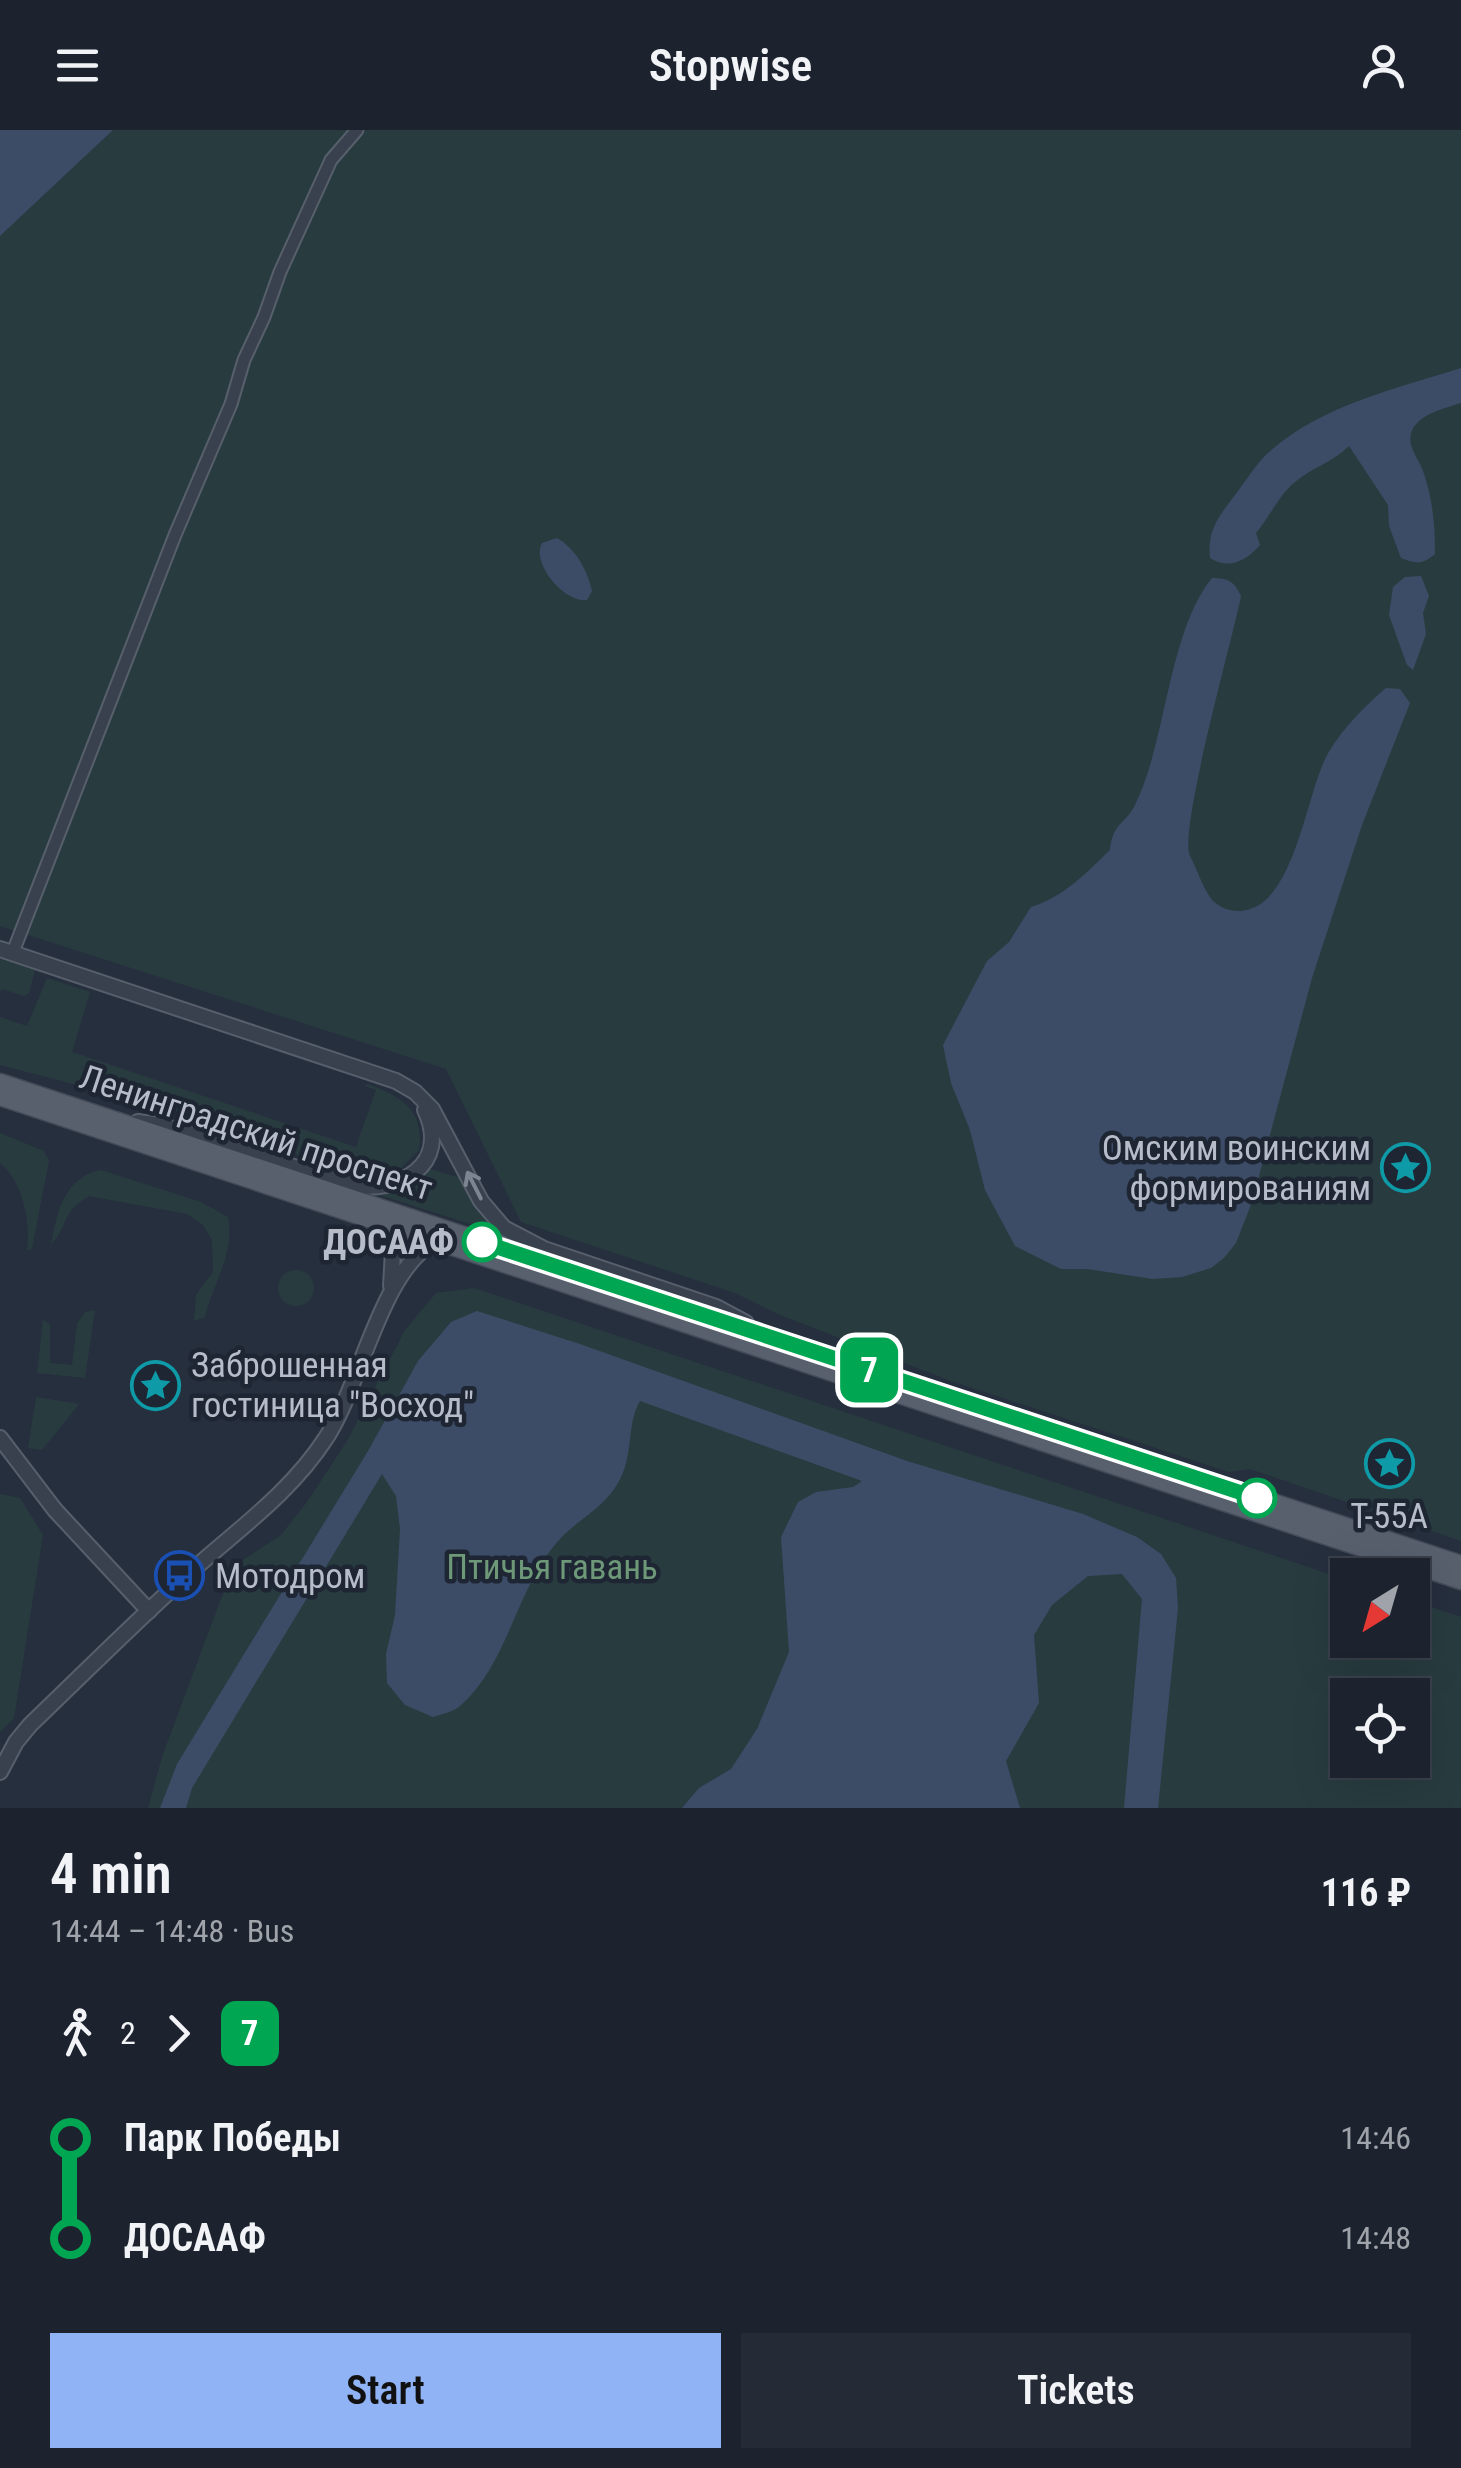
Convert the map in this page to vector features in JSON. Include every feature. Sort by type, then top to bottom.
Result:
[{"type":"main road","name":"Ленинградский проспект","points":[[0,1082],[1461,1565]]},
{"type":"main road","name":"Ленинградский проспект","points":[[0,1096],[1461,1580]]},
{"type":"street","points":[[357,130],[331,160],[280,272],[244,360],[231,404],[6,951],[346,1063],[406,1087],[432,1109],[482,1201],[504,1228],[544,1249],[716,1307],[771,1337]]},
{"type":"street","points":[[108,1118],[162,1125],[351,1185],[381,1188],[414,1173],[426,1158],[431,1142],[427,1114],[406,1087]]},
{"type":"street","points":[[386,1224],[393,1251],[391,1291]]},
{"type":"street","points":[[0,1772],[30,1726],[303,1471],[337,1419],[391,1291],[414,1257],[436,1241]]},
{"type":"street","points":[[0,1438],[56,1510],[149,1611]]},
{"type":"green space","points":[[113,130],[1461,130],[1461,1541],[1250,1469],[1229,1472],[951,1381],[780,1315],[735,1293],[521,1222],[446,1069],[0,926],[0,236]]},
{"type":"green space","points":[[0,959],[35,970],[29,993],[24,996],[2,989],[0,993]]},
{"type":"green space","points":[[47,978],[90,992],[72,1052],[356,1147],[376,1090],[367,1084],[408,1106],[418,1124],[419,1150],[396,1173],[366,1175],[338,1169],[161,1107],[0,1065],[0,1017],[27,1026]]},
{"type":"green space","points":[[0,1133],[44,1151],[49,1161],[32,1248],[27,1251],[24,1203],[14,1180],[0,1163]]},
{"type":"green space","points":[[427,1168],[464,1179],[487,1226],[483,1228],[370,1192]]},
{"type":"green space","points":[[101,1170],[201,1202],[228,1217],[226,1256],[205,1317],[194,1321],[196,1295],[213,1272],[212,1240],[203,1225],[187,1214],[89,1196],[73,1208],[51,1244],[60,1208],[71,1188]]},
{"type":"green space","points":[[296,1270],[309,1275],[314,1288],[309,1301],[296,1306],[283,1301],[278,1288],[283,1275]]},
{"type":"green space","name":"Птичья гавань","points":[[474,1288],[1330,1574],[1330,1658],[1430,1658],[1430,1607],[1461,1617],[1461,1808],[148,1808],[162,1757],[222,1596],[243,1560],[280,1536],[307,1502],[347,1441],[405,1330],[436,1293]]},
{"type":"green space","points":[[95,1310],[85,1378],[37,1373],[43,1320],[50,1324],[50,1363],[72,1365],[77,1324],[85,1312]]},
{"type":"green space","points":[[36,1397],[79,1404],[42,1450],[28,1448]]},
{"type":"green space","points":[[0,1494],[20,1498],[43,1535],[14,1718],[0,1732]]},
{"type":"water","points":[[0,130],[113,130],[0,236]]},
{"type":"water","points":[[1461,368],[1461,403],[1419,421],[1411,435],[1431,504],[1435,554],[1430,558],[1419,562],[1401,558],[1389,526],[1388,505],[1349,446],[1289,487],[1256,533],[1260,545],[1249,555],[1230,563],[1210,558],[1210,539],[1219,517],[1259,462],[1283,440],[1356,402]]},
{"type":"water","points":[[557,538],[584,568],[592,591],[587,600],[560,589],[545,571],[542,543]]},
{"type":"water","points":[[1421,576],[1429,596],[1423,613],[1426,634],[1413,670],[1407,665],[1389,615],[1393,587],[1405,577]]},
{"type":"water","points":[[1212,578],[1230,581],[1241,596],[1199,774],[1188,840],[1190,856],[1202,883],[1218,905],[1236,911],[1256,907],[1272,893],[1286,872],[1321,768],[1336,741],[1386,688],[1400,689],[1410,703],[1362,825],[1312,978],[1252,1202],[1236,1243],[1211,1268],[1182,1277],[1153,1279],[1061,1269],[1015,1246],[985,1190],[943,1045],[987,961],[1009,942],[1031,907],[1064,891],[1110,850],[1114,834],[1135,805],[1146,779],[1186,627]]},
{"type":"water","points":[[477,1311],[907,1461],[1083,1514],[1137,1537],[1161,1554],[1176,1578],[1178,1608],[1158,1808],[1124,1808],[1142,1599],[1122,1574],[1088,1576],[1052,1605],[1034,1635],[1039,1703],[1006,1761],[1020,1808],[682,1808],[699,1788],[731,1769],[757,1729],[789,1652],[781,1537],[798,1502],[816,1492],[853,1487],[862,1481],[640,1401],[625,1466],[616,1486],[544,1559],[491,1668],[461,1705],[433,1717],[405,1705],[387,1683],[386,1654],[395,1615],[400,1529],[396,1496],[382,1474],[192,1788],[186,1808],[160,1808],[177,1764],[368,1451],[418,1361],[451,1322]]},
{"type":"bus line","name":"7","points":[[482,1242],[1257,1498]]},
{"type":"place","name":"Омским воинским формированиям","points":[[1406,1168]]},
{"type":"place","name":"ДОСААФ","points":[[482,1242]]},
{"type":"place","name":"Заброшенная гостиница \"Восход\"","points":[[156,1385]]},
{"type":"place","name":"Т-55А","points":[[1389,1464]]},
{"type":"place","name":"Мотодром","points":[[180,1576]]}]
